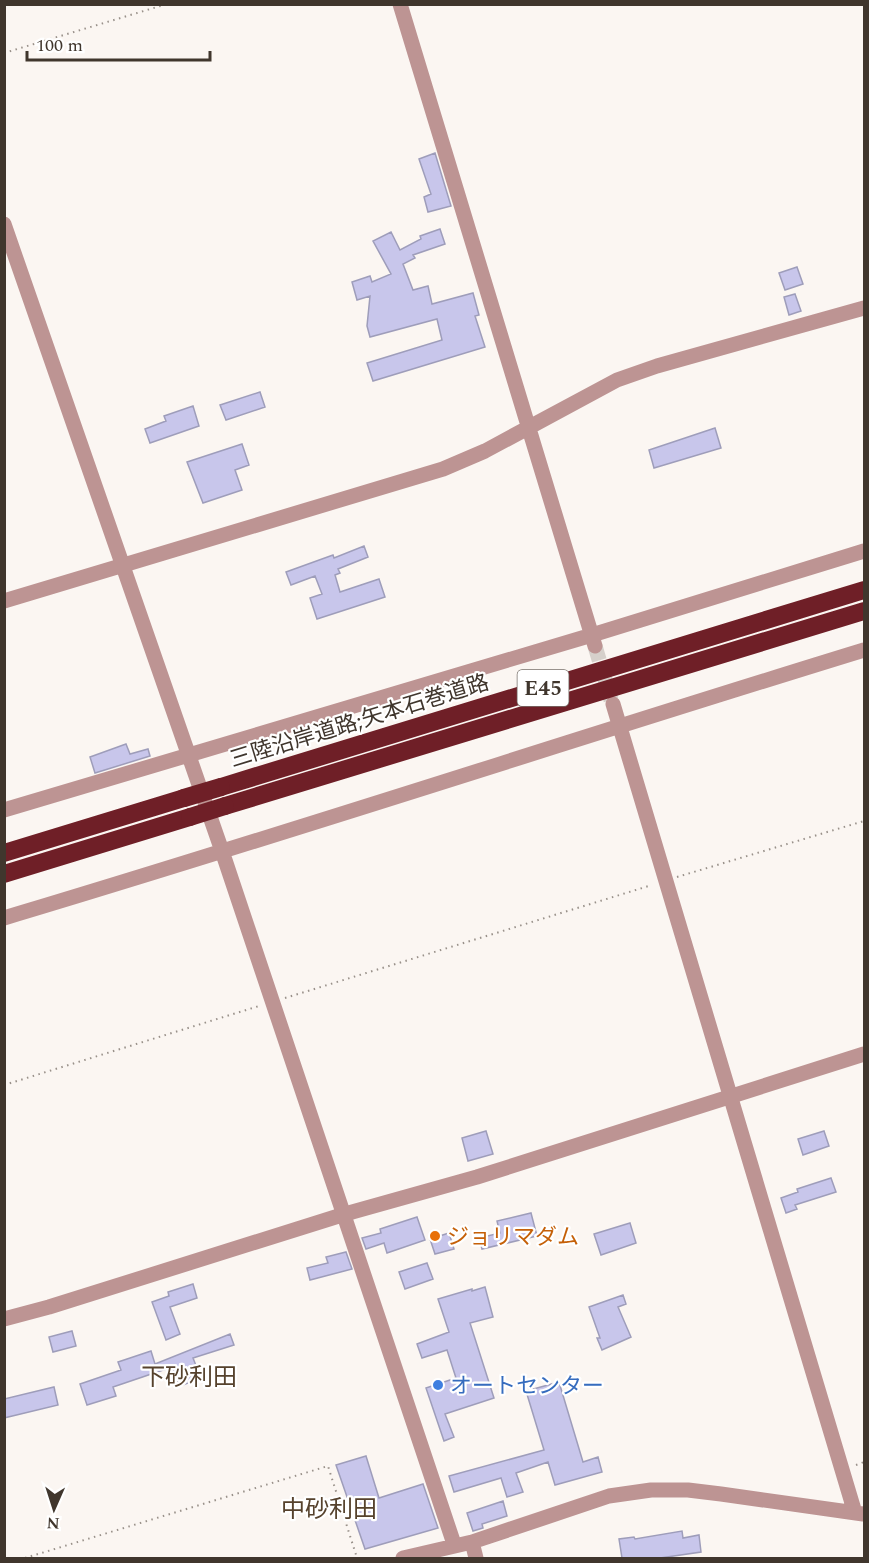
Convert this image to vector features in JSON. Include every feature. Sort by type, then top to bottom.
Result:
[{"type":"highway","name":"三陸沿岸道路;矢本石巻道路","points":[[4,853],[864,590]]},
{"type":"highway","name":"三陸沿岸道路;矢本石巻道路","points":[[4,874],[864,611]]},
{"type":"street","points":[[400,4],[594,640]]},
{"type":"street","points":[[4,224],[222,851],[454,1545]]},
{"type":"street","points":[[4,601],[443,469],[485,451],[627,376],[669,362],[864,308]]},
{"type":"street","points":[[4,810],[594,640],[864,551]]},
{"type":"street","points":[[4,918],[864,650]]},
{"type":"street","points":[[403,1558],[472,1542],[609,1496],[651,1490],[710,1492],[860,1513],[730,1095],[613,704]]},
{"type":"street","points":[[4,1319],[345,1214],[477,1177],[864,1054]]},
{"type":"street","points":[[472,1542],[476,1558]]},
{"type":"path","points":[[4,53],[167,4]]},
{"type":"path","points":[[4,1085],[864,821]]},
{"type":"path","points":[[25,1558],[328,1466],[357,1558]]},
{"type":"building","points":[[435,153],[451,206],[428,212],[424,197],[431,194],[419,159]]},
{"type":"building","points":[[440,229],[445,244],[413,255],[415,258],[403,264],[413,290],[428,286],[432,304],[473,293],[479,315],[475,316],[485,347],[373,381],[367,363],[442,340],[437,319],[370,337],[367,326],[370,296],[357,300],[352,282],[370,276],[372,282],[391,274],[373,241],[391,232],[400,250],[421,239],[420,236]]},
{"type":"building","points":[[797,267],[803,284],[785,290],[779,273]]},
{"type":"building","points":[[795,294],[801,311],[789,315],[784,297]]},
{"type":"building","points":[[260,392],[265,407],[226,420],[220,405]]},
{"type":"building","points":[[193,406],[199,426],[150,443],[145,429],[166,421],[164,416]]},
{"type":"building","points":[[715,428],[721,448],[654,468],[649,450]]},
{"type":"building","points":[[242,444],[249,465],[235,470],[242,490],[203,503],[187,462]]},
{"type":"building","points":[[364,546],[368,557],[338,569],[340,573],[335,575],[340,592],[379,579],[385,597],[317,619],[310,598],[322,594],[315,576],[291,585],[286,572],[333,555],[334,558]]},
{"type":"building","points":[[126,744],[130,754],[148,749],[150,756],[95,773],[90,757]]},
{"type":"building","points":[[486,1131],[493,1154],[468,1161],[462,1138]]},
{"type":"building","points":[[824,1131],[829,1146],[803,1155],[798,1139]]},
{"type":"building","points":[[831,1178],[836,1192],[795,1205],[797,1209],[786,1213],[781,1198],[798,1192],[797,1189]]},
{"type":"building","points":[[531,1213],[537,1236],[482,1249],[479,1238],[500,1233],[497,1221]]},
{"type":"building","points":[[417,1217],[425,1240],[387,1253],[384,1243],[366,1249],[362,1238],[381,1233],[380,1229]]},
{"type":"building","points":[[630,1223],[636,1243],[601,1255],[594,1234]]},
{"type":"building","points":[[449,1233],[454,1249],[435,1254],[430,1239]]},
{"type":"building","points":[[346,1252],[352,1269],[310,1280],[307,1268],[328,1263],[326,1257]]},
{"type":"building","points":[[427,1263],[433,1279],[405,1289],[399,1272]]},
{"type":"building","points":[[193,1284],[197,1298],[170,1307],[180,1334],[166,1340],[152,1302],[169,1296],[168,1292]]},
{"type":"building","points":[[485,1287],[493,1317],[470,1323],[494,1398],[445,1414],[454,1437],[444,1441],[426,1388],[456,1378],[447,1350],[422,1358],[417,1344],[449,1332],[438,1299]]},
{"type":"building","points":[[623,1295],[626,1304],[618,1307],[631,1337],[602,1350],[589,1307]]},
{"type":"building","points":[[72,1331],[76,1346],[53,1352],[49,1337]]},
{"type":"building","points":[[230,1334],[234,1345],[193,1358],[201,1378],[180,1386],[172,1367],[113,1387],[116,1396],[87,1405],[80,1384],[121,1370],[118,1362],[151,1351],[155,1364]]},
{"type":"building","points":[[559,1382],[583,1462],[598,1457],[602,1472],[555,1485],[548,1462],[516,1473],[523,1492],[507,1497],[501,1478],[454,1492],[449,1476],[544,1450],[526,1391]]},
{"type":"building","points":[[54,1387],[58,1405],[4,1418],[4,1399]]},
{"type":"building","points":[[366,1456],[379,1498],[423,1484],[438,1528],[365,1549],[336,1465]]},
{"type":"building","points":[[503,1501],[507,1516],[482,1524],[483,1528],[473,1531],[467,1513]]},
{"type":"building","points":[[682,1531],[683,1538],[699,1535],[701,1552],[660,1558],[622,1558],[619,1539],[634,1537],[635,1539]]},
{"type":"tunnel","points":[[595,646],[611,700]]},
{"type":"place","name":"ジョリマダム","points":[[435,1236]]},
{"type":"place","name":"オートセンター","points":[[438,1385]]},
{"type":"district","name":"下砂利田","points":[[189,1377]]},
{"type":"district","name":"中砂利田","points":[[329,1509]]}]
